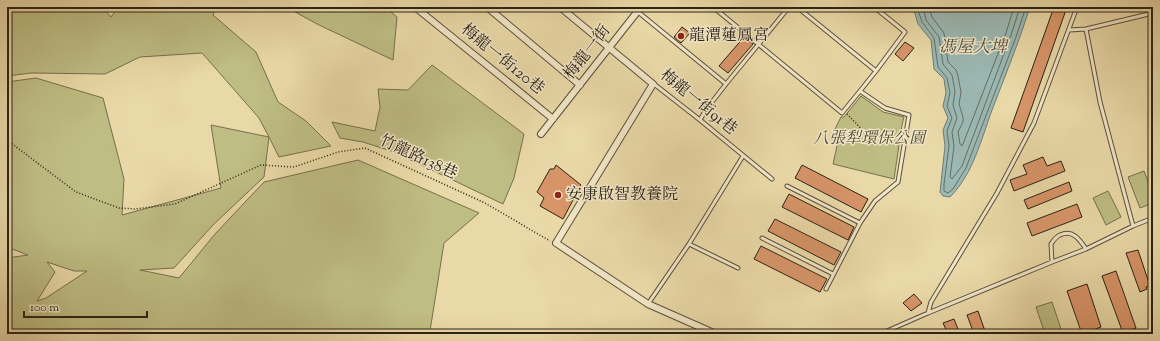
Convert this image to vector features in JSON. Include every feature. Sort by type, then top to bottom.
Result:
[{"type":"street","name":"梅龍一街120巷","points":[[415,7],[553,119]]},
{"type":"street","points":[[487,7],[580,85]]},
{"type":"street","name":"梅龍一街91巷","points":[[560,7],[653,84]]},
{"type":"street","name":"梅龍一街","points":[[541,134],[639,9]]},
{"type":"street","points":[[653,84],[556,243],[648,304],[716,334]]},
{"type":"lane","points":[[632,7],[639,9],[726,84]]},
{"type":"lane","points":[[713,7],[842,113],[905,32],[874,7]]},
{"type":"lane","points":[[700,120],[705,111],[726,84],[789,7]]},
{"type":"lane","points":[[797,7],[876,71]]},
{"type":"lane","points":[[928,313],[931,302],[997,194],[1034,123],[1077,7]]},
{"type":"lane","points":[[1069,30],[1086,28],[1153,13]]},
{"type":"lane","points":[[1086,28],[1100,102],[1133,226]]},
{"type":"lane","name":"梅龍一街91巷","points":[[653,84],[700,120],[772,180]]},
{"type":"lane","points":[[826,289],[860,223],[875,201],[898,182],[909,115],[885,108],[860,91]]},
{"type":"lane","points":[[648,304],[689,244],[743,156]]},
{"type":"lane","points":[[787,186],[860,223]]},
{"type":"lane","points":[[880,334],[1086,249],[1153,218]]},
{"type":"lane","points":[[1052,262],[1051,244],[1060,235],[1070,233],[1078,237],[1086,249]]},
{"type":"lane","points":[[762,238],[833,274]]},
{"type":"lane","points":[[689,244],[738,268]]},
{"type":"path","points":[[844,111],[878,146]]},
{"type":"path","name":"竹龍路138巷","points":[[7,140],[76,192],[119,208],[135,209],[176,204],[261,165],[294,167],[338,152],[365,148],[484,203],[556,243]]},
{"type":"green space","points":[[7,7],[102,7],[111,17],[118,7],[216,7],[213,15],[256,52],[278,102],[306,121],[331,146],[279,157],[259,118],[202,53],[140,57],[105,74],[31,73],[7,76]]},
{"type":"green space","points":[[286,7],[385,7],[397,17],[393,60],[319,25]]},
{"type":"green space","points":[[432,65],[524,134],[514,178],[503,204],[394,152],[363,142],[340,138],[332,122],[375,131],[380,107],[378,89],[408,90]]},
{"type":"green space","points":[[36,78],[103,98],[124,179],[122,215],[221,188],[211,125],[269,137],[264,177],[213,225],[174,268],[140,270],[179,278],[215,234],[264,182],[358,160],[479,213],[444,243],[430,331],[431,334],[7,334],[7,258],[28,255],[7,247],[7,82]],"holes":[[[47,262],[74,271],[87,271],[46,298],[37,301],[55,272]]]},
{"type":"green space","name":"八張犁環保公園","points":[[861,96],[883,112],[904,117],[894,179],[833,164],[838,141],[831,139],[833,133],[841,117],[844,117]]},
{"type":"green space","points":[[1144,171],[1153,195],[1153,203],[1140,208],[1128,177]]},
{"type":"green space","points":[[1108,191],[1121,217],[1106,225],[1093,198]]},
{"type":"green space","points":[[1052,302],[1062,332],[1045,334],[1036,307]]},
{"type":"water","name":"馮屋大埤","points":[[913,7],[1030,7],[976,156],[965,178],[950,197],[943,196],[940,192],[945,146],[943,130],[948,118],[943,106],[946,93],[944,79],[934,69],[931,40],[918,24]]},
{"type":"building","points":[[1054,7],[1067,7],[1023,132],[1011,128]]},
{"type":"building","name":"龍潭蓮鳳宮","points":[[682,27],[690,33],[681,43],[674,37]]},
{"type":"building","points":[[744,37],[753,44],[728,73],[719,66]]},
{"type":"building","points":[[905,42],[914,48],[903,61],[895,54]]},
{"type":"building","points":[[1043,157],[1047,166],[1061,161],[1065,171],[1014,191],[1010,180],[1027,174],[1023,165]]},
{"type":"building","name":"安康啟智教養院","points":[[556,165],[581,185],[563,219],[540,206],[544,198],[537,192],[550,169],[554,169]]},
{"type":"building","points":[[802,165],[868,199],[861,212],[795,178]]},
{"type":"building","points":[[1069,182],[1072,191],[1028,209],[1024,200]]},
{"type":"building","points":[[789,194],[854,227],[848,240],[782,207]]},
{"type":"building","points":[[1077,204],[1082,217],[1032,236],[1027,223]]},
{"type":"building","points":[[775,219],[841,252],[834,265],[768,231]]},
{"type":"building","points":[[761,246],[827,279],[820,292],[754,259]]},
{"type":"building","points":[[1138,250],[1150,286],[1146,287],[1147,289],[1140,292],[1126,253]]},
{"type":"building","points":[[1116,271],[1136,328],[1123,333],[1102,276]]},
{"type":"building","points":[[1087,284],[1101,327],[1082,334],[1067,291]]},
{"type":"building","points":[[914,294],[922,303],[911,311],[903,303]]},
{"type":"building","points":[[978,311],[986,334],[974,334],[967,315]]},
{"type":"building","points":[[954,319],[960,334],[948,334],[943,323]]},
{"type":"place","name":"龍潭蓮鳳宮","points":[[681,36]]},
{"type":"place","name":"安康啟智教養院","points":[[558,195]]}]
